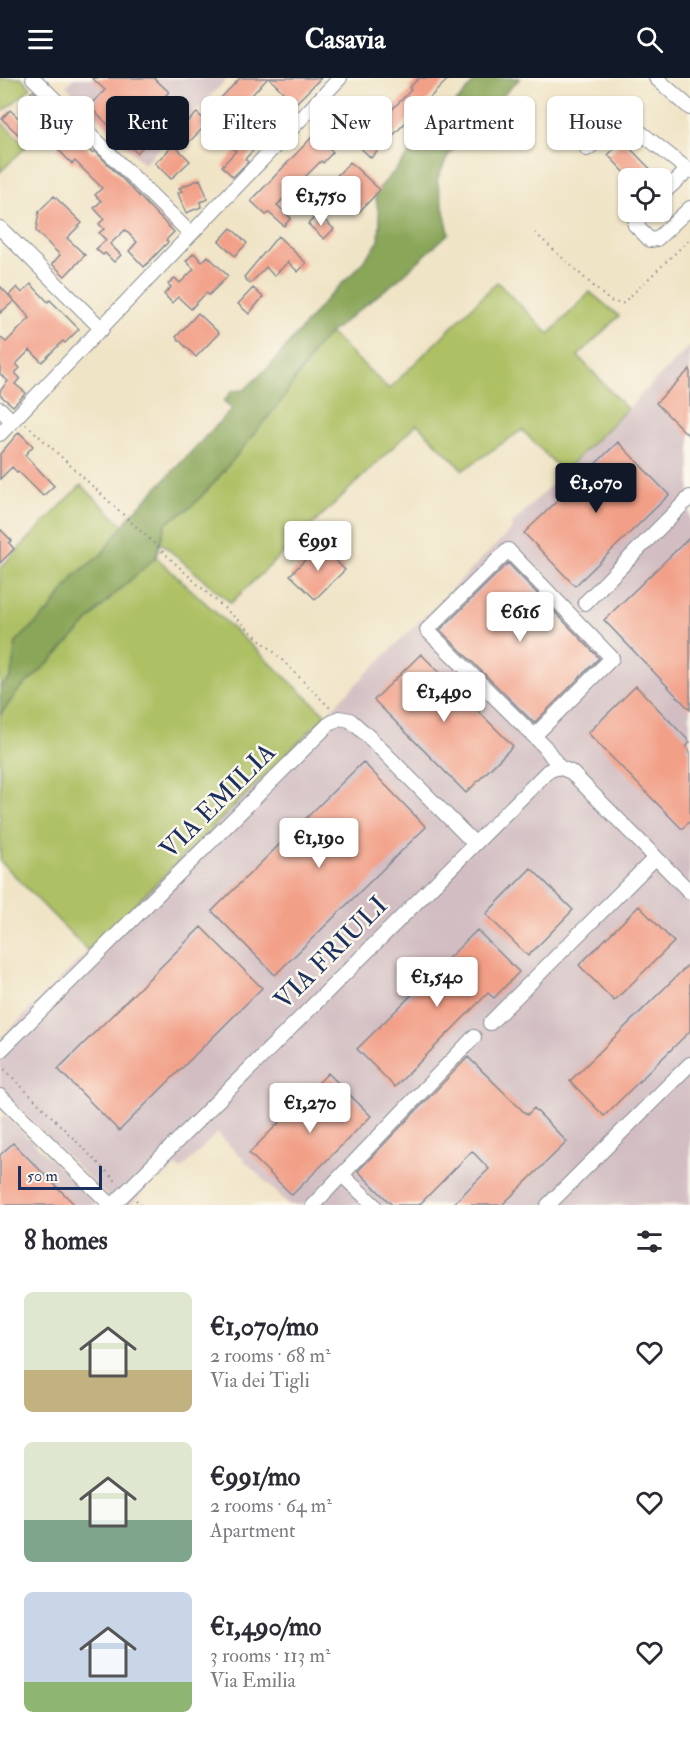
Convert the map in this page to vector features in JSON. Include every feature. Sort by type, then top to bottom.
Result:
[{"type":"street","points":[[33,78],[191,234]]},
{"type":"street","points":[[0,434],[340,78]]},
{"type":"street","points":[[656,78],[690,108]]},
{"type":"street","points":[[643,134],[689,171],[672,185]]},
{"type":"street","points":[[637,222],[635,225],[650,240],[657,239],[690,208]]},
{"type":"street","points":[[0,228],[102,329]]},
{"type":"street","points":[[0,409],[15,418]]},
{"type":"street","points":[[585,603],[690,497]]},
{"type":"street","points":[[534,736],[612,658],[508,550],[427,630],[545,747],[559,767],[571,772],[690,892]]},
{"type":"street","points":[[339,718],[350,720],[368,736],[474,843]]},
{"type":"street","name":"VIA EMILIA","points":[[0,1052],[328,725],[339,718]]},
{"type":"street","name":"VIA FRIULI","points":[[112,1205],[474,843],[548,771],[559,767]]},
{"type":"street","points":[[490,1023],[655,858]]},
{"type":"street","points":[[313,1205],[474,1036]]},
{"type":"street","points":[[548,1205],[690,1064]]},
{"type":"street","points":[[0,1096],[112,1205]]},
{"type":"street","points":[[342,1175],[374,1205]]},
{"type":"path","points":[[536,233],[610,301],[622,304],[690,239]]},
{"type":"path","points":[[15,418],[273,651],[339,718]]},
{"type":"path","points":[[0,1065],[141,1205]]},
{"type":"shaded area","points":[[74,78],[228,78],[210,96],[201,96],[201,106],[189,118],[189,96],[106,96],[106,126],[94,114],[94,96],[76,96],[66,86]]},
{"type":"shaded area","points":[[130,150],[158,150],[144,164]]},
{"type":"shaded area","points":[[690,346],[690,1205],[289,1205],[217,1133],[181,1170],[176,1166],[161,1179],[157,1177],[130,1205],[116,1205],[0,1090],[0,1039],[513,528],[511,525]]},
{"type":"shaded area","points":[[5,1115],[97,1205],[0,1205],[0,1119]]},
{"type":"green space","points":[[0,78],[22,78],[31,88],[21,96],[18,96],[18,99],[0,114]]},
{"type":"green space","points":[[478,78],[520,78],[503,96],[462,96]]},
{"type":"green space","points":[[0,121],[18,138],[18,150],[23,150],[0,172]]},
{"type":"green space","points":[[414,150],[453,150],[437,180],[449,233],[400,278],[330,333],[315,349],[282,400],[214,483],[191,507],[166,523],[156,557],[109,599],[51,661],[19,690],[0,715],[0,687],[11,678],[16,642],[50,610],[76,574],[101,555],[130,516],[232,409],[224,401],[232,391],[244,390],[271,365],[329,296],[359,267],[379,241],[380,221],[375,193]]},
{"type":"green space","points":[[497,282],[549,334],[590,292],[619,316],[578,356],[627,409],[563,472],[522,430],[463,470],[417,424],[231,603],[160,542],[166,523],[191,507],[214,483],[299,376],[315,349],[330,333],[389,389]]},
{"type":"green space","points":[[81,485],[124,526],[101,555],[76,574],[50,610],[16,642],[11,678],[0,687],[0,568]]},
{"type":"green space","points":[[156,557],[326,715],[88,951],[0,861],[0,715],[19,690],[51,661],[109,599]]},
{"type":"building","points":[[92,78],[154,78],[169,92],[165,96],[106,96],[106,123],[94,111],[94,101],[105,90]]},
{"type":"building","points":[[240,78],[268,78],[251,96],[223,96]]},
{"type":"building","points":[[269,78],[321,78],[298,101],[298,96],[287,96]]},
{"type":"building","points":[[419,78],[449,78],[431,96],[405,96],[411,90],[409,88]]},
{"type":"building","points":[[33,91],[38,96],[27,96]]},
{"type":"building","points":[[404,97],[404,124],[392,136],[392,110]]},
{"type":"building","points":[[10,110],[18,118],[18,134],[2,119]]},
{"type":"building","points":[[197,113],[201,117],[201,130],[189,142],[189,120]]},
{"type":"building","points":[[310,139],[310,150],[331,150],[333,152],[277,205],[291,218],[284,226],[269,213],[266,215],[251,201]]},
{"type":"building","points":[[59,150],[89,150],[92,153],[95,151],[174,232],[166,240],[168,242],[144,267],[129,251],[137,242],[125,230],[110,244],[121,255],[114,262],[105,253],[103,255],[96,249],[106,240],[99,233],[104,229],[99,224],[104,219],[94,208],[101,201],[95,195],[102,188],[75,161],[72,164]]},
{"type":"building","points":[[169,150],[179,150],[190,161],[171,179],[155,163]]},
{"type":"building","points":[[253,150],[245,159],[248,162],[233,177],[222,166],[236,151]]},
{"type":"building","points":[[363,150],[379,150],[371,158]]},
{"type":"building","points":[[613,150],[632,150],[649,168],[620,168],[608,155]]},
{"type":"building","points":[[350,162],[380,190],[359,212],[330,183]]},
{"type":"building","points":[[200,179],[208,199],[200,202],[201,207],[186,213],[178,193],[182,191],[179,188]]},
{"type":"building","points":[[54,196],[82,223],[67,238],[85,255],[65,276],[52,264],[60,255],[36,231],[39,211]]},
{"type":"building","points":[[318,214],[334,229],[324,239],[308,224]]},
{"type":"building","points":[[231,228],[247,243],[235,256],[219,241]]},
{"type":"building","points":[[278,236],[306,263],[298,272],[288,262],[274,276],[266,267],[250,284],[244,277]]},
{"type":"building","points":[[194,253],[202,262],[208,256],[228,276],[209,295],[206,293],[191,309],[178,297],[172,303],[164,294],[171,287],[168,284],[175,278],[180,283],[194,269],[186,261]]},
{"type":"building","points":[[31,284],[79,329],[42,362],[30,350],[16,364],[20,368],[15,373],[20,378],[15,384],[26,393],[13,406],[0,395],[0,391],[8,381],[0,374],[0,337],[6,342],[30,318],[9,295],[17,287],[22,293]]},
{"type":"building","points":[[0,286],[14,301],[0,313]]},
{"type":"building","points":[[253,288],[263,297],[249,314],[238,304]]},
{"type":"building","points":[[198,313],[219,333],[196,357],[176,337]]},
{"type":"building","points":[[690,369],[690,437],[656,403]]},
{"type":"building","points":[[19,432],[33,446],[25,455],[54,486],[43,496],[12,467],[0,479],[0,454]]},
{"type":"building","points":[[618,442],[669,495],[575,586],[524,533]]},
{"type":"building","points":[[0,529],[12,541],[9,543],[14,549],[0,563]]},
{"type":"building","points":[[690,537],[690,710],[604,620]]},
{"type":"building","points":[[320,545],[345,570],[315,599],[290,575]]},
{"type":"building","points":[[508,563],[599,658],[534,723],[440,630]]},
{"type":"building","points":[[421,654],[513,746],[466,793],[374,700]]},
{"type":"building","points":[[636,686],[690,742],[686,747],[690,752],[690,821],[682,829],[588,733]]},
{"type":"building","points":[[363,762],[426,827],[275,975],[212,911]]},
{"type":"building","points":[[531,868],[573,910],[528,956],[486,914]]},
{"type":"building","points":[[639,906],[674,942],[614,1001],[579,965]]},
{"type":"building","points":[[201,927],[262,988],[119,1131],[58,1069]]},
{"type":"building","points":[[477,930],[519,972],[494,998],[488,993],[395,1087],[357,1049]]},
{"type":"building","points":[[690,963],[690,1031],[604,1116],[570,1081]]},
{"type":"building","points":[[468,1057],[527,1115],[534,1108],[567,1142],[502,1205],[452,1205],[489,1169],[472,1151],[419,1205],[392,1205],[358,1171]]},
{"type":"building","points":[[328,1073],[371,1116],[292,1195],[249,1153]]},
{"type":"building","points":[[13,1143],[75,1205],[0,1205],[0,1155]]}]
